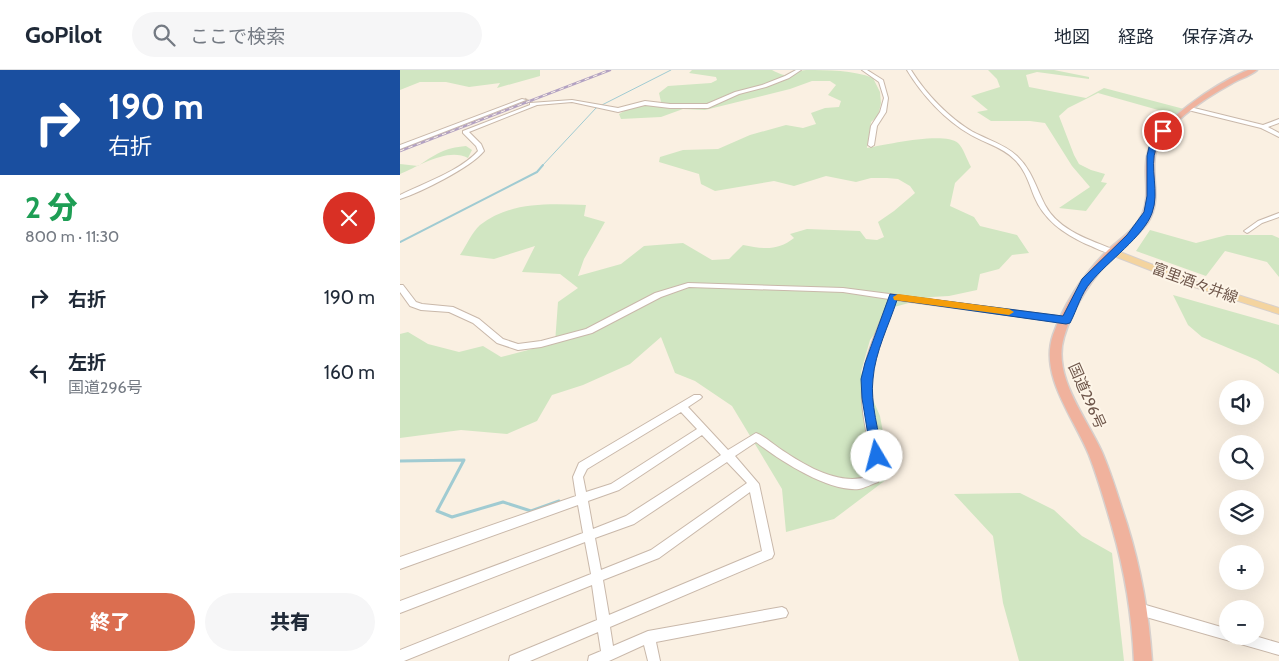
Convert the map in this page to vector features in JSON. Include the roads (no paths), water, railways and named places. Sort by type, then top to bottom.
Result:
[{"type":"highway","name":"国道296号","points":[[1143,661],[1135,585],[1104,476],[1084,429],[1058,377],[1055,348],[1066,320],[1085,282],[1144,221],[1151,196],[1151,156],[1153,147],[1163,131],[1223,84],[1254,70]]},
{"type":"main road","name":"富里酒々井線","points":[[1112,252],[1194,284],[1279,310]]},
{"type":"street","points":[[400,198],[479,155],[481,151],[479,145],[465,132],[534,104],[572,101],[618,110],[645,103],[670,106],[708,106],[737,93],[764,86],[787,77],[799,70]]},
{"type":"street","points":[[864,70],[881,80],[886,98],[883,112],[874,126],[872,145]]},
{"type":"street","points":[[909,70],[921,88],[960,125],[1003,148],[1021,162],[1035,187],[1045,211],[1068,232],[1112,252]]},
{"type":"street","points":[[400,147],[524,100]]},
{"type":"street","points":[[1190,109],[1263,127],[1279,134]]},
{"type":"street","points":[[1263,127],[1279,121]]},
{"type":"street","points":[[1247,231],[1260,222],[1279,215]]},
{"type":"street","points":[[400,287],[413,304],[421,307],[450,308],[476,321],[500,342],[518,347],[540,344],[589,331],[658,295],[688,285],[843,290],[1066,320]]},
{"type":"street","points":[[400,607],[630,520],[756,437],[799,466],[828,479],[858,484],[874,479],[878,469],[867,379],[870,363],[893,297]]},
{"type":"street","points":[[608,655],[597,577],[578,477],[583,466],[697,397]]},
{"type":"street","points":[[515,661],[768,554],[754,484],[682,407]]},
{"type":"street","points":[[400,563],[615,487],[703,430]]},
{"type":"street","points":[[400,656],[655,554],[754,484]]},
{"type":"street","points":[[1139,609],[1219,631]]},
{"type":"street","points":[[594,661],[648,637],[782,613]]},
{"type":"street","points":[[648,637],[654,661]]},
{"type":"street","points":[[1264,645],[1279,649]]},
{"type":"waterway","points":[[542,166],[596,108],[671,70]]},
{"type":"waterway","points":[[400,242],[537,172],[543,165]]},
{"type":"waterway","points":[[400,461],[464,460],[437,511],[452,517],[503,502],[531,511],[559,501]]},
{"type":"tunnel","points":[[524,100],[532,104]]},
{"type":"railway","points":[[400,151],[610,70]]}]
